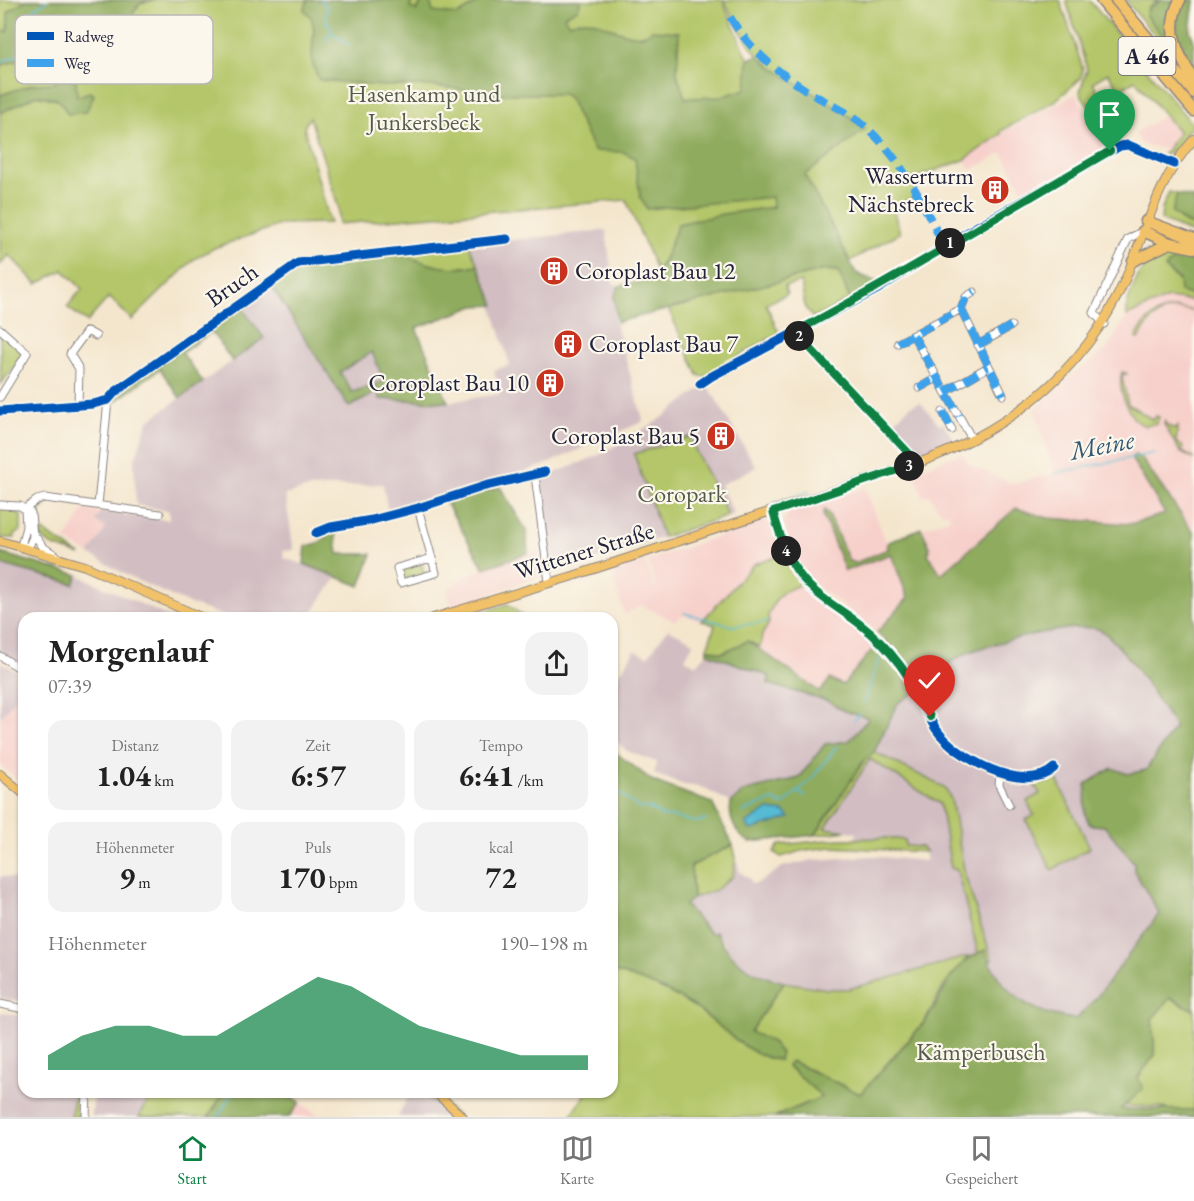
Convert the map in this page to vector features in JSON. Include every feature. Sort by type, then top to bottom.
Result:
[{"type":"highway","name":"A 46","points":[[1101,0],[1194,111]]},
{"type":"highway","name":"A 46","points":[[1116,0],[1194,93]]},
{"type":"highway","points":[[1180,0],[1173,18],[1173,39],[1194,80]]},
{"type":"highway","points":[[1144,226],[1194,239]]},
{"type":"highway","points":[[1144,226],[1170,243],[1194,249]]},
{"type":"highway","points":[[1133,261],[1170,243]]},
{"type":"main road","name":"Wittener Straße","points":[[452,612],[773,512],[918,463],[972,439],[1022,410],[1067,367],[1104,324],[1133,261],[1144,226],[1174,164],[1194,139]]},
{"type":"main road","points":[[0,541],[57,556],[95,570],[190,612]]},
{"type":"main road","points":[[0,774],[18,789]]},
{"type":"main road","points":[[442,1098],[463,1117]]},
{"type":"street","points":[[700,384],[878,289],[974,228],[1120,146],[1128,145],[1174,164]]},
{"type":"street","points":[[1104,324],[1094,313],[1128,239],[1144,226]]},
{"type":"street","name":"Bruch","points":[[108,400],[115,392],[298,263],[507,239]]},
{"type":"street","points":[[898,344],[961,309],[966,297],[974,292]]},
{"type":"street","points":[[961,309],[1003,395]]},
{"type":"street","points":[[978,345],[1011,326]]},
{"type":"street","points":[[0,329],[27,352],[0,397]]},
{"type":"street","points":[[78,405],[79,369],[70,354],[87,331],[96,336]]},
{"type":"street","points":[[795,332],[918,463]]},
{"type":"street","points":[[913,335],[972,439]]},
{"type":"street","points":[[945,392],[988,368]]},
{"type":"street","points":[[919,388],[938,378]]},
{"type":"street","points":[[0,411],[78,405],[108,400],[98,505]]},
{"type":"street","points":[[952,430],[944,415],[957,412]]},
{"type":"street","points":[[316,533],[331,527],[372,520],[418,508],[484,486],[545,472]]},
{"type":"street","points":[[535,475],[549,582]]},
{"type":"street","points":[[25,509],[37,500],[45,498],[160,514]]},
{"type":"street","points":[[0,505],[25,509],[31,513],[31,542],[22,547]]},
{"type":"street","points":[[418,508],[432,558],[436,573],[401,583],[397,568],[432,558]]},
{"type":"street","points":[[22,547],[26,527],[25,509]]},
{"type":"street","points":[[773,512],[788,555],[801,576],[818,594],[871,634],[903,668],[944,739],[1000,773],[1017,778],[1038,779],[1054,768]]},
{"type":"street","points":[[32,531],[44,547],[57,556]]},
{"type":"street","points":[[0,656],[18,667]]},
{"type":"street","points":[[1000,773],[999,785],[1009,805]]},
{"type":"street","points":[[0,1004],[18,1008]]},
{"type":"street","points":[[86,1117],[87,1098]]},
{"type":"shaded area","points":[[1076,94],[1106,148],[1026,196],[1002,153],[971,170],[964,160],[1001,134]]},
{"type":"shaded area","points":[[1165,115],[1179,133],[1168,150],[1141,144],[1135,133]]},
{"type":"shaded area","points":[[606,230],[613,283],[619,286],[614,297],[615,322],[642,422],[542,466],[388,512],[383,484],[309,488],[285,495],[294,550],[283,551],[284,558],[338,576],[312,612],[213,612],[130,577],[89,554],[106,528],[95,521],[101,512],[169,520],[169,511],[136,505],[134,462],[148,421],[263,339],[240,305],[270,284],[349,407],[371,386],[352,392],[340,372],[372,351],[384,381],[380,399],[448,402],[500,394],[494,370],[510,365],[492,306],[495,304],[469,245]]},
{"type":"shaded area","points":[[1168,298],[1194,301],[1194,533],[1142,460],[1131,457],[1166,514],[1130,524],[1048,518],[1016,508],[941,574],[929,555],[930,547],[922,528],[950,518],[948,512],[944,514],[930,495],[923,497],[914,471],[962,453],[970,465],[1013,484],[1054,473],[1035,409],[1067,379],[1107,349],[1127,316]]},
{"type":"shaded area","points":[[707,384],[756,467],[720,485],[734,514],[728,516],[689,437],[635,455],[663,537],[557,572],[553,569],[549,564],[541,479],[601,454],[659,420]]},
{"type":"shaded area","points":[[920,402],[940,425],[943,423],[954,441],[917,455],[889,427],[910,406]]},
{"type":"shaded area","points":[[865,488],[889,549],[855,563],[849,561],[828,513],[824,511],[823,515],[845,570],[891,554],[908,598],[877,632],[805,574],[791,548],[782,522],[788,513]]},
{"type":"shaded area","points":[[84,509],[101,512],[95,521],[106,528],[89,554],[65,540]]},
{"type":"shaded area","points":[[765,521],[772,525],[782,555],[754,564],[702,621],[684,615],[674,621],[641,605],[625,615],[611,571],[645,561],[659,598],[648,560]]},
{"type":"shaded area","points":[[539,550],[543,576],[452,606],[447,591],[463,578],[484,568]]},
{"type":"shaded area","points":[[0,564],[73,584],[78,575],[158,612],[18,612],[18,662],[0,652]]},
{"type":"shaded area","points":[[801,584],[876,645],[843,686],[820,692],[769,658],[760,647],[762,635],[769,623],[768,616],[775,601],[783,592]]},
{"type":"shaded area","points":[[1074,627],[1098,628],[1114,640],[1175,727],[1146,770],[1128,774],[1112,768],[1090,825],[1105,826],[1134,863],[1134,870],[1159,914],[1097,997],[1076,1019],[1058,1017],[1023,1003],[998,981],[988,961],[992,960],[965,875],[951,799],[944,787],[874,752],[898,702],[914,693],[920,682],[964,654],[984,646]]},
{"type":"shaded area","points":[[668,629],[694,642],[685,659],[696,665],[707,653],[769,676],[768,685],[828,701],[844,711],[869,719],[849,741],[825,744],[799,778],[743,792],[731,803],[701,787],[684,785],[654,774],[656,762],[627,751],[618,743],[618,676],[635,650],[648,656]]},
{"type":"shaded area","points":[[0,662],[18,672],[18,695],[0,718]]},
{"type":"shaded area","points":[[18,695],[18,780],[0,765],[0,718]]},
{"type":"shaded area","points":[[870,759],[940,804],[951,868],[957,870],[978,953],[849,989],[827,989],[784,982],[750,973],[732,955],[717,932],[712,935],[685,905],[693,898],[716,890],[734,874],[736,858],[740,872],[750,879],[752,884],[759,883],[782,867],[812,860],[871,856],[925,861],[925,850],[921,847],[905,846],[887,838],[857,839],[856,832],[825,829]]},
{"type":"shaded area","points":[[0,876],[18,879],[18,1001],[0,998]]},
{"type":"shaded area","points":[[0,1012],[18,1015],[18,1098],[74,1098],[71,1117],[0,1117]]},
{"type":"shaded area","points":[[94,1098],[149,1098],[139,1117],[92,1117]]},
{"type":"shaded area","points":[[407,1098],[428,1098],[451,1117],[398,1117]]},
{"type":"shaded area","points":[[300,1102],[319,1117],[289,1117]]},
{"type":"green space","name":"Hasenkamp und Junkersbeck","points":[[0,0],[722,0],[838,258],[671,305],[626,200],[339,224],[339,209],[310,117],[304,127],[330,223],[282,224],[214,248],[194,259],[132,320],[109,297],[87,322],[67,307],[82,289],[63,270],[37,284],[9,255],[0,265],[0,113],[37,95],[59,100],[68,114],[83,102],[54,88],[0,104]]},
{"type":"green space","points":[[26,0],[154,0],[140,3],[132,15],[15,15],[15,62],[4,64],[0,69],[0,29],[8,32],[8,12]]},
{"type":"green space","points":[[308,0],[412,0],[410,8],[417,10],[423,0],[430,2],[433,12],[458,15],[482,0],[581,0],[578,9],[564,16],[568,23],[587,20],[620,32],[636,35],[652,30],[679,32],[677,74],[685,98],[720,97],[746,89],[748,60],[758,55],[770,66],[840,109],[866,129],[805,175],[856,273],[881,284],[850,299],[838,271],[825,270],[617,322],[614,297],[619,286],[634,283],[653,274],[664,258],[678,224],[723,214],[773,207],[772,197],[647,209],[640,197],[635,158],[623,152],[594,151],[569,98],[563,94],[500,94],[432,86],[382,86],[319,80],[312,61],[314,33],[312,20],[304,10]]},
{"type":"green space","points":[[724,0],[1060,0],[1083,69],[1081,78],[1055,101],[1001,131],[1001,134],[964,160],[909,180],[918,196],[895,206],[894,212],[900,233],[850,261],[804,174],[865,129],[770,67],[739,29]]},
{"type":"green space","points":[[1066,0],[1089,0],[1193,125],[1170,154],[1164,154],[1179,132],[1135,80],[1119,90],[1108,73],[1093,82],[1101,98],[1088,106],[1080,92],[1087,69]]},
{"type":"green space","points":[[1125,0],[1161,0],[1154,2],[1167,35],[1166,16],[1174,0],[1178,0],[1186,72]]},
{"type":"green space","points":[[1161,0],[1174,0],[1166,16],[1167,38],[1164,38],[1146,16],[1148,8]]},
{"type":"green space","points":[[1187,0],[1194,0],[1190,31],[1194,41],[1194,72],[1181,45],[1177,27],[1181,9]]},
{"type":"green space","points":[[34,84],[76,84],[77,96],[90,92],[94,95],[86,112],[68,114],[59,100],[37,95],[0,113],[0,95]]},
{"type":"green space","points":[[1169,192],[1177,194],[1172,212],[1185,223],[1194,226],[1194,234],[1161,220],[1162,209]]},
{"type":"green space","points":[[1177,194],[1194,198],[1194,226],[1185,223],[1172,212]]},
{"type":"green space","points":[[469,245],[478,265],[457,268],[438,266],[400,253]]},
{"type":"green space","points":[[1175,249],[1194,253],[1194,260],[1182,258],[1165,268],[1194,296],[1194,301],[1168,298],[1127,316],[1129,300],[1140,272],[1159,252]]},
{"type":"green space","points":[[400,253],[438,266],[457,268],[478,265],[495,305],[475,306],[416,328],[448,402],[380,399],[375,384],[384,381],[372,352],[340,372],[352,392],[371,386],[372,395],[349,407],[270,284],[294,268],[307,263]]},
{"type":"green space","points":[[1175,258],[1194,260],[1194,296],[1180,292],[1179,280],[1165,268]]},
{"type":"green space","points":[[825,270],[838,271],[850,299],[813,318],[805,307],[801,282],[785,286],[787,294],[766,304],[779,333],[704,377],[698,375],[668,308]]},
{"type":"green space","points":[[240,305],[264,338],[232,361],[212,332],[202,339],[199,334]]},
{"type":"green space","points":[[1181,309],[1160,313],[1148,324],[1139,339],[1136,338],[1143,326],[1156,314],[1162,311]]},
{"type":"green space","points":[[0,331],[24,350],[20,360],[1,384]]},
{"type":"green space","points":[[197,337],[200,340],[182,353],[203,382],[180,398],[160,369],[114,402],[111,399]]},
{"type":"green space","points":[[1122,372],[1128,374],[1123,374],[1122,378],[1128,404],[1153,420],[1156,416],[1159,417],[1157,423],[1146,426],[1134,418],[1129,411],[1121,387]]},
{"type":"green space","points":[[1165,420],[1166,425],[1175,429],[1178,426],[1176,442],[1183,447],[1181,451],[1194,459],[1180,452],[1164,424]]},
{"type":"green space","name":"Coropark","points":[[689,437],[728,516],[663,537],[634,454]]},
{"type":"green space","name":"Kämperbusch","points":[[1135,455],[1142,459],[1194,533],[1194,1010],[1170,998],[1152,1019],[1155,1055],[1138,1077],[1143,1089],[1121,1109],[1194,1110],[1194,1117],[774,1117],[822,1097],[787,1065],[791,1061],[860,1094],[923,1024],[954,973],[972,956],[985,950],[999,978],[1019,999],[1045,1013],[1076,1019],[1097,997],[1159,914],[1134,870],[1134,863],[1105,826],[1090,825],[1085,814],[1086,784],[1112,768],[1128,774],[1146,770],[1175,727],[1119,647],[1100,630],[1090,628],[1035,634],[978,649],[967,653],[920,682],[906,662],[877,632],[908,598],[891,554],[845,571],[823,515],[824,510],[828,513],[849,561],[855,563],[888,549],[887,543],[921,528],[930,547],[928,554],[941,574],[1016,508],[1048,518],[1130,524],[1165,514],[1131,458]]},
{"type":"green space","points":[[500,487],[526,530],[528,553],[484,568],[446,503]]},
{"type":"green space","points":[[47,504],[40,511],[41,530],[80,555],[51,545],[41,537],[36,512],[40,506]]},
{"type":"green space","points":[[0,508],[11,509],[21,515],[21,530],[14,535],[15,538],[0,538]]},
{"type":"green space","points":[[335,530],[338,554],[372,554],[360,586],[304,564],[306,546],[319,543]]},
{"type":"green space","points":[[0,553],[78,575],[74,584],[0,564]]},
{"type":"green space","points":[[782,555],[801,584],[783,592],[775,601],[768,616],[769,623],[762,635],[760,647],[748,641],[721,653],[707,648],[715,625],[702,621],[754,564]]},
{"type":"green space","points":[[421,562],[425,575],[403,579],[400,570]]},
{"type":"green space","points":[[508,604],[518,612],[480,612]]},
{"type":"green space","points":[[748,641],[820,692],[830,679],[843,685],[876,645],[902,674],[914,693],[898,703],[874,752],[863,762],[815,835],[750,842],[741,836],[734,826],[731,803],[743,792],[799,778],[825,744],[849,741],[869,718],[844,711],[828,701],[768,684],[769,676],[707,653],[707,648],[721,653]]},
{"type":"green space","points":[[874,752],[944,787],[951,799],[965,875],[992,960],[988,961],[985,951],[978,953],[957,870],[951,868],[940,804],[870,759],[825,828],[846,831],[815,835],[863,762]]},
{"type":"green space","points":[[618,755],[653,781],[712,803],[733,845],[691,866],[693,898],[685,905],[711,934],[716,932],[728,951],[744,966],[784,982],[750,1032],[772,1042],[781,1053],[779,1060],[756,1053],[693,1006],[643,981],[618,973]]},
{"type":"green space","points":[[1057,780],[1090,848],[1052,870],[1026,820],[1034,815],[1027,801],[1040,794],[1035,785]]},
{"type":"green space","points":[[838,839],[905,840],[905,846],[921,847],[926,852],[832,847],[805,850],[781,857],[774,852],[779,845]]},
{"type":"green space","points":[[733,845],[736,858],[733,876],[716,890],[693,898],[691,866]]},
{"type":"green space","points":[[969,956],[945,984],[925,1021],[860,1094],[791,1061],[787,1066],[823,1097],[774,1117],[570,1117],[583,1098],[618,1098],[618,973],[674,995],[703,1013],[744,1046],[779,1060],[750,1032],[784,982],[827,989],[849,989]]},
{"type":"green space","points":[[1169,998],[1194,1010],[1194,1117],[1159,1107],[1122,1106],[1138,1077],[1155,1055],[1152,1019]]},
{"type":"green space","points":[[74,1098],[80,1098],[78,1117],[71,1117]]},
{"type":"green space","points":[[150,1098],[220,1098],[209,1117],[139,1117]]},
{"type":"green space","points":[[220,1098],[294,1098],[300,1102],[289,1117],[209,1117]]},
{"type":"green space","points":[[428,1098],[437,1098],[459,1117],[451,1117]]},
{"type":"water","points":[[767,810],[784,812],[790,818],[751,830],[746,824]]},
{"type":"waterway","points":[[27,15],[47,0]]},
{"type":"waterway","points":[[321,0],[327,7],[326,22],[330,25],[331,32],[350,46]]},
{"type":"waterway","points":[[327,42],[327,36],[331,33]]},
{"type":"waterway","points":[[0,62],[15,56]]},
{"type":"waterway","name":"Meine","points":[[1056,473],[1155,453]]},
{"type":"waterway","points":[[773,503],[809,492]]},
{"type":"waterway","points":[[684,613],[732,626],[767,622]]},
{"type":"waterway","name":"Meine","points":[[864,703],[879,658]]},
{"type":"waterway","name":"Meine","points":[[854,720],[859,715]]},
{"type":"waterway","name":"Meine","points":[[743,812],[773,800],[783,805],[810,781],[837,746]]},
{"type":"waterway","name":"Meine","points":[[618,792],[639,808],[649,808],[664,817],[695,822],[706,820]]},
{"type":"waterway","points":[[798,792],[805,796]]},
{"type":"waterway","name":"Meine","points":[[218,1117],[229,1098]]},
{"type":"marked path","points":[[730,17],[748,42],[770,64],[808,91],[851,115],[874,135],[899,164],[944,246]]},
{"type":"marked path","points":[[898,343],[961,309],[966,297],[974,292]]},
{"type":"marked path","points":[[961,309],[1003,395]]},
{"type":"marked path","points":[[978,345],[1011,326]]},
{"type":"marked path","points":[[913,335],[959,416]]},
{"type":"marked path","points":[[945,392],[988,367]]},
{"type":"marked path","points":[[919,388],[937,378]]},
{"type":"marked path","points":[[943,412],[952,430]]},
{"type":"cycle path","points":[[700,384],[878,289],[974,228],[1120,146],[1128,145],[1174,164]]},
{"type":"cycle path","points":[[0,411],[93,404],[108,400],[115,392],[298,263],[507,239]]},
{"type":"cycle path","points":[[316,533],[331,527],[372,520],[418,508],[485,486],[545,472]]},
{"type":"cycle path","points":[[773,512],[787,552],[799,575],[819,595],[859,623],[891,654],[902,667],[936,729],[945,740],[974,761],[991,770],[1009,775],[1026,778],[1041,776],[1054,768]]},
{"type":"place","name":"Wasserturm Nächstebreck","points":[[995,190]]},
{"type":"place","name":"Coroplast Bau 12","points":[[554,271]]},
{"type":"place","name":"Coroplast Bau 7","points":[[568,344]]},
{"type":"place","name":"Coroplast Bau 10","points":[[550,383]]},
{"type":"place","name":"Coroplast Bau 5","points":[[721,436]]},
{"type":"route","points":[[930,717],[903,668],[871,634],[818,594],[801,576],[791,562],[773,512],[918,463],[795,332],[878,289],[974,228],[1110,151]]}]
